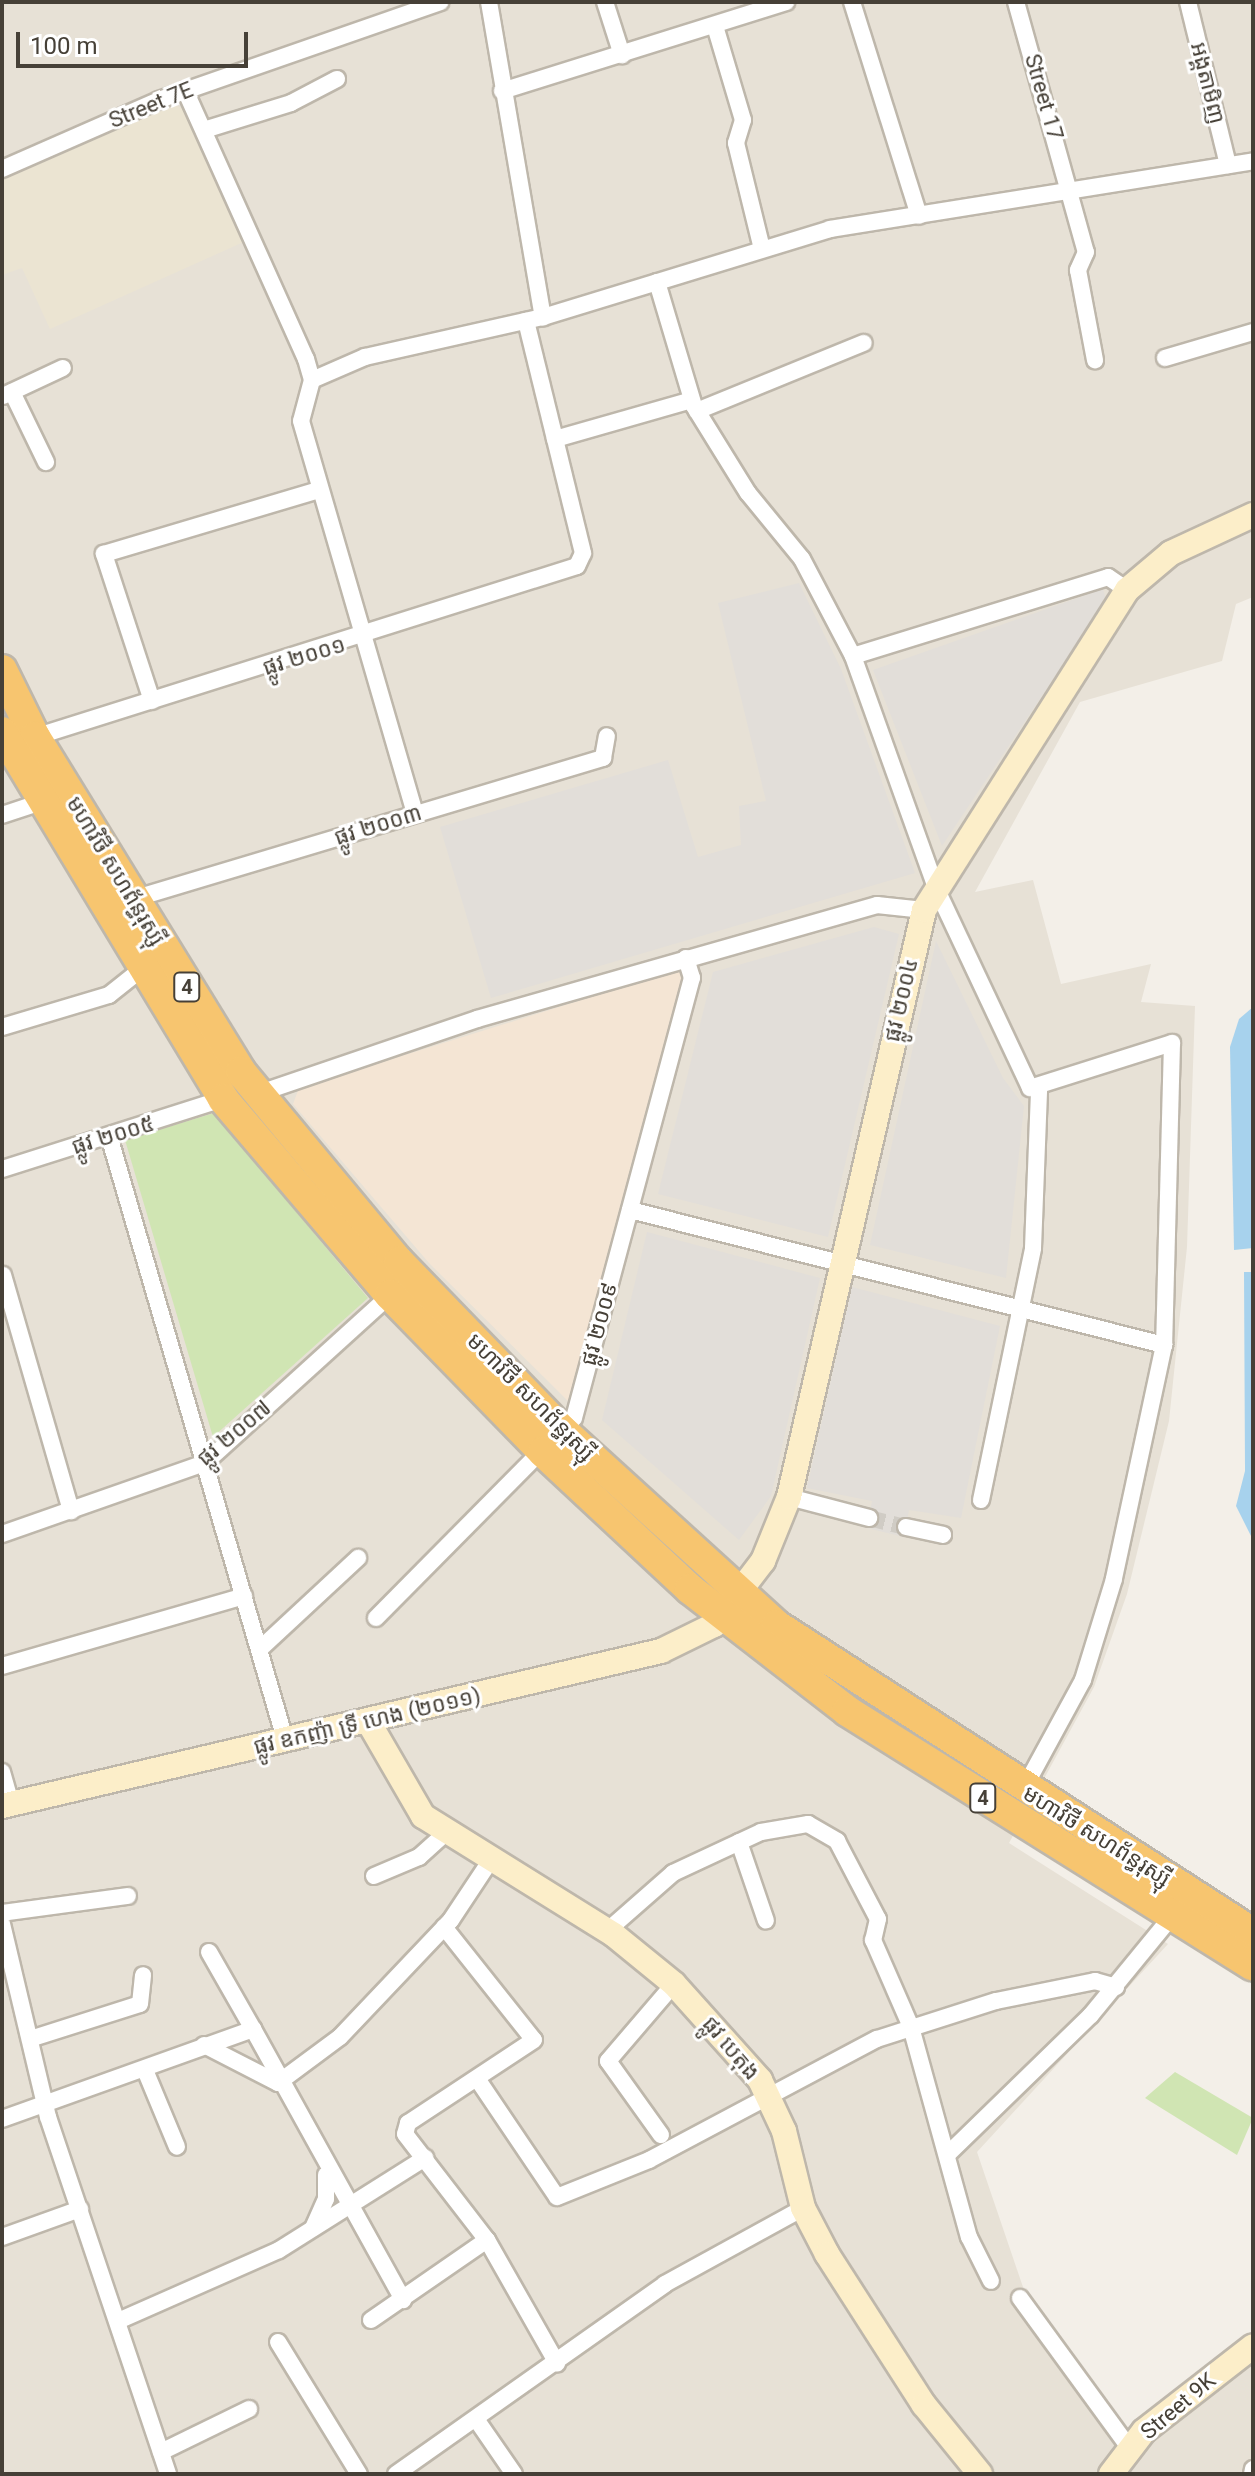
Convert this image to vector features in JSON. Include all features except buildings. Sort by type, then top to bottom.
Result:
[{"type":"highway","name":"មហាវិថី សហព័ន្ធរុស្ស៊ី","points":[[2,670],[11,737],[41,802],[223,1099],[390,1295],[847,1711],[1180,1904],[1253,1933]]},
{"type":"highway","name":"មហាវិថី សហព័ន្ធរុស្ស៊ី","points":[[11,737],[133,899],[257,1094],[553,1441]]},
{"type":"highway","name":"មហាវិថី សហព័ន្ធរុស្ស៊ី","points":[[731,1605],[1023,1790],[1180,1904],[1253,1966]]},
{"type":"main road","name":"ផ្លូវ ២០០៤","points":[[731,1605],[763,1561],[789,1497],[840,1263],[924,910],[1127,590],[1171,553],[1253,515]]},
{"type":"main road","name":"ផ្លូវ ឧកញ៉ា ទ្រី ហេង (២០១១)","points":[[6,1805],[661,1651],[704,1634],[731,1605]]},
{"type":"main road","name":"ផ្លូវ បេតុង","points":[[368,1721],[410,1801],[446,1833],[607,1931],[674,1984],[769,2096],[803,2208],[924,2405],[980,2474]]},
{"type":"main road","name":"Street 9K","points":[[1111,2474],[1130,2449],[1253,2346]]},
{"type":"street","name":"Street 7E","points":[[2,169],[185,90],[414,6],[440,2]]},
{"type":"street","points":[[489,2],[543,317]]},
{"type":"street","points":[[605,2],[622,55]]},
{"type":"street","points":[[502,91],[786,2]]},
{"type":"street","points":[[852,2],[919,216]]},
{"type":"street","name":"Street 17","points":[[1016,2],[1086,252],[1078,270],[1095,360]]},
{"type":"street","name":"អង្គតាមិញ","points":[[1188,2],[1228,165]]},
{"type":"street","points":[[715,26],[743,120],[736,143],[761,245]]},
{"type":"street","points":[[204,130],[291,103],[337,79]]},
{"type":"street","points":[[185,90],[312,380],[301,421],[361,639],[415,814]]},
{"type":"street","points":[[312,380],[400,347],[543,317],[657,282],[761,245],[1253,161]]},
{"type":"street","points":[[657,282],[695,405],[748,493],[802,559],[853,656],[936,888],[1030,1088],[1039,1091],[1172,1043],[1164,1345],[1114,1579],[1083,1680],[1023,1790]]},
{"type":"street","points":[[526,321],[555,439],[695,405],[864,343]]},
{"type":"street","points":[[1165,358],[1253,332]]},
{"type":"street","points":[[46,462],[7,394],[63,368]]},
{"type":"street","name":"ផ្លូវ ២០០១","points":[[11,737],[152,701],[361,639],[572,569],[583,553],[555,439]]},
{"type":"street","points":[[152,701],[104,554],[319,490]]},
{"type":"street","points":[[853,656],[1108,577],[1127,590]]},
{"type":"street","name":"ផ្លូវ ២០០៣","points":[[133,899],[603,758],[607,736]]},
{"type":"street","points":[[2,815],[41,802]]},
{"type":"street","points":[[257,1094],[686,958],[877,905],[924,910]]},
{"type":"street","name":"ផ្លូវ ២០០៩","points":[[376,1618],[574,1418],[692,978],[686,958]]},
{"type":"street","points":[[2,1027],[109,995],[143,968]]},
{"type":"street","points":[[981,1500],[1022,1305],[1039,1203],[1039,1091]]},
{"type":"street","name":"ផ្លូវ ២០០៥","points":[[2,1169],[223,1099]]},
{"type":"street","points":[[109,1136],[285,1739]]},
{"type":"street","points":[[630,1210],[1022,1305],[1164,1345]]},
{"type":"street","points":[[3,1275],[71,1511]]},
{"type":"street","name":"ផ្លូវ ២០០៧","points":[[2,1534],[205,1463],[390,1295]]},
{"type":"street","points":[[789,1497],[869,1518]]},
{"type":"street","points":[[906,1527],[943,1535]]},
{"type":"street","points":[[260,1649],[358,1558]]},
{"type":"street","points":[[2,1666],[244,1596]]},
{"type":"street","points":[[2,1772],[6,1805]]},
{"type":"street","points":[[607,1931],[639,1896],[739,1842],[808,1824],[837,1841],[863,1881],[878,1919],[873,1940],[911,2027],[949,2153],[969,2237],[991,2281]]},
{"type":"street","points":[[374,1876],[419,1857],[446,1833]]},
{"type":"street","points":[[739,1842],[766,1921]]},
{"type":"street","points":[[278,2083],[340,2037],[444,1927],[490,1861]]},
{"type":"street","points":[[2,1913],[128,1896]]},
{"type":"street","points":[[949,2153],[1116,1987],[1180,1904]]},
{"type":"street","points":[[2,1924],[47,2109],[168,2474]]},
{"type":"street","points":[[444,1927],[534,2040],[478,2080],[408,2123],[405,2134],[487,2240],[557,2363]]},
{"type":"street","points":[[209,1952],[253,2029],[278,2083],[324,2167],[403,2300]]},
{"type":"street","points":[[30,2039],[140,2004],[143,1975]]},
{"type":"street","points":[[478,2080],[557,2197],[649,2160],[769,2096],[911,2027],[1095,1981],[1116,1987]]},
{"type":"street","points":[[661,2135],[608,2061],[674,1984]]},
{"type":"street","points":[[2,2119],[47,2109],[204,2045],[253,2029]]},
{"type":"street","points":[[204,2045],[278,2083]]},
{"type":"street","points":[[145,2070],[177,2147]]},
{"type":"street","points":[[118,2321],[199,2290],[313,2230],[425,2158]]},
{"type":"street","points":[[313,2230],[326,2199],[324,2167]]},
{"type":"street","points":[[404,2472],[665,2284],[803,2208]]},
{"type":"street","points":[[2,2237],[80,2209]]},
{"type":"street","points":[[371,2320],[487,2240]]},
{"type":"street","points":[[1020,2298],[1130,2449]]},
{"type":"street","points":[[278,2342],[359,2474]]},
{"type":"street","points":[[161,2452],[249,2409]]},
{"type":"street","points":[[476,2419],[514,2474]]},
{"type":"shaded area","points":[[2,2],[1253,2],[1253,597],[1236,604],[1222,661],[1080,702],[975,892],[1033,880],[1061,984],[1151,964],[1141,1002],[1195,1006],[1187,1247],[1169,1421],[1127,1594],[1094,1687],[1009,1843],[1168,1944],[977,2152],[1024,2290],[1124,2430],[1253,2333],[1253,2474],[2,2474]]},
{"type":"shaded area","points":[[172,104],[189,111],[248,240],[50,329],[22,268],[2,275],[2,175]]},
{"type":"shaded area","points":[[799,583],[841,669],[915,873],[491,998],[440,827],[668,760],[698,857],[741,845],[739,806],[766,801],[718,603]]},
{"type":"shaded area","points":[[1103,589],[1106,600],[942,846],[873,670]]},
{"type":"shaded area","points":[[874,927],[899,934],[828,1237],[658,1194],[713,972]]},
{"type":"shaded area","points":[[936,941],[1003,1078],[1024,1106],[1006,1278],[870,1245]]},
{"type":"shaded area","points":[[681,969],[686,976],[571,1404],[429,1263],[293,1104],[299,1088]]},
{"type":"shaded area","points":[[647,1232],[820,1278],[771,1496],[739,1540],[602,1420]]},
{"type":"shaded area","points":[[852,1287],[1000,1326],[961,1518],[909,1510],[904,1537],[867,1528],[872,1501],[807,1488]]},
{"type":"green space","points":[[214,1113],[368,1298],[213,1437],[125,1140]]},
{"type":"green space","points":[[1175,2072],[1253,2118],[1237,2155],[1145,2098]]},
{"type":"water","points":[[1253,1007],[1253,1248],[1234,1250],[1230,1047],[1239,1019]]},
{"type":"water","points":[[1244,1272],[1253,1272],[1253,1540],[1236,1506],[1245,1471]]},
{"type":"tunnel","points":[[869,1518],[906,1527]]}]
